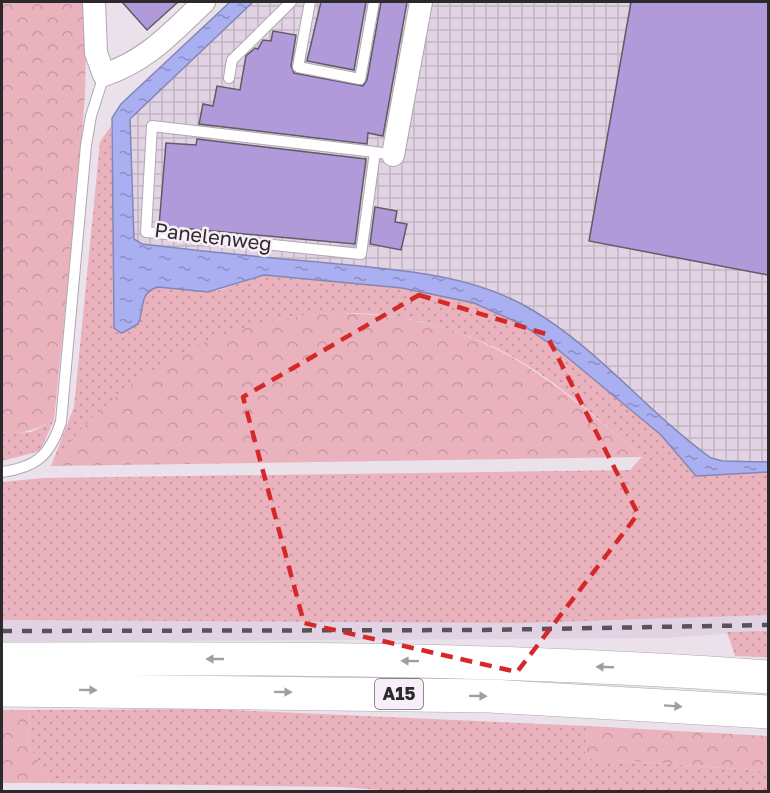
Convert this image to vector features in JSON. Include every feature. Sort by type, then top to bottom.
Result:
[{"type":"highway","name":"A15","points":[[16,674],[448,662],[671,670],[768,677]]},
{"type":"highway","name":"A15","points":[[16,674],[490,696],[768,712]]},
{"type":"street","points":[[93,2],[96,52],[104,75],[128,67],[150,54],[204,2]]},
{"type":"street","name":"Panelenweg","points":[[384,153],[421,2]]},
{"type":"lane","points":[[229,78],[232,60],[291,2]]},
{"type":"lane","points":[[310,2],[298,68],[360,79],[374,2]]},
{"type":"lane","points":[[2,472],[32,463],[46,454],[54,442],[61,422],[86,145],[91,116],[104,75]]},
{"type":"lane","name":"Panelenweg","points":[[152,126],[384,153],[361,254],[146,232],[152,126]]},
{"type":"highlighted area","points":[[419,295],[546,334],[638,514],[517,672],[304,623],[243,397]]},
{"type":"shaded area","points":[[230,2],[768,2],[768,467],[724,467],[703,459],[611,376],[126,246],[120,116]]},
{"type":"shaded area","points":[[768,615],[768,631],[664,638],[2,642],[2,620],[522,623]]},
{"type":"green space","points":[[2,2],[87,2],[85,95],[78,184],[54,420],[16,434],[2,434]]},
{"type":"green space","points":[[111,126],[116,331],[121,333],[135,325],[145,294],[150,289],[171,286],[217,291],[264,275],[402,288],[474,303],[521,324],[556,348],[661,435],[696,475],[768,472],[768,615],[522,623],[2,620],[2,482],[44,478],[630,470],[642,457],[571,396],[513,357],[492,346],[432,324],[370,314],[310,315],[250,326],[194,348],[141,379],[93,418],[51,466],[74,407],[100,142]]},
{"type":"green space","points":[[340,313],[389,317],[432,325],[470,337],[506,354],[539,374],[642,457],[51,466],[78,433],[108,403],[141,377],[178,355],[216,338],[256,325],[298,316]]},
{"type":"green space","points":[[54,420],[40,451],[2,461],[2,434],[31,432]]},
{"type":"green space","points":[[768,631],[768,657],[735,656],[727,632]]},
{"type":"green space","points":[[209,709],[588,726],[585,758],[768,771],[768,791],[407,792],[341,787],[51,783],[28,744],[30,710]]},
{"type":"green space","points":[[2,710],[30,710],[28,744],[51,783],[2,783]]},
{"type":"green space","points":[[588,726],[768,736],[768,771],[585,758]]},
{"type":"water","points":[[230,2],[253,2],[130,119],[134,239],[142,244],[164,247],[426,274],[453,279],[505,296],[529,308],[578,342],[665,421],[711,458],[723,461],[768,462],[768,472],[696,476],[661,435],[556,348],[521,324],[474,303],[402,288],[264,275],[208,292],[158,287],[147,293],[138,324],[121,333],[114,328],[112,118],[121,104]]},
{"type":"building","points":[[122,2],[178,2],[147,30]]},
{"type":"building","points":[[321,2],[366,2],[354,70],[307,61]]},
{"type":"building","points":[[381,2],[407,2],[383,136],[368,133],[367,144],[199,124],[203,104],[213,106],[217,86],[240,90],[246,56],[255,48],[258,49],[263,40],[271,41],[273,31],[296,35],[291,66],[294,73],[363,86],[367,80]]},
{"type":"building","points":[[631,2],[768,2],[768,275],[589,241]]},
{"type":"building","points":[[197,139],[366,159],[355,244],[159,226],[166,143],[196,145]]},
{"type":"building","points":[[375,207],[397,211],[395,222],[407,224],[401,250],[370,244]]},
{"type":"railway","points":[[2,631],[484,630],[768,625]]}]
